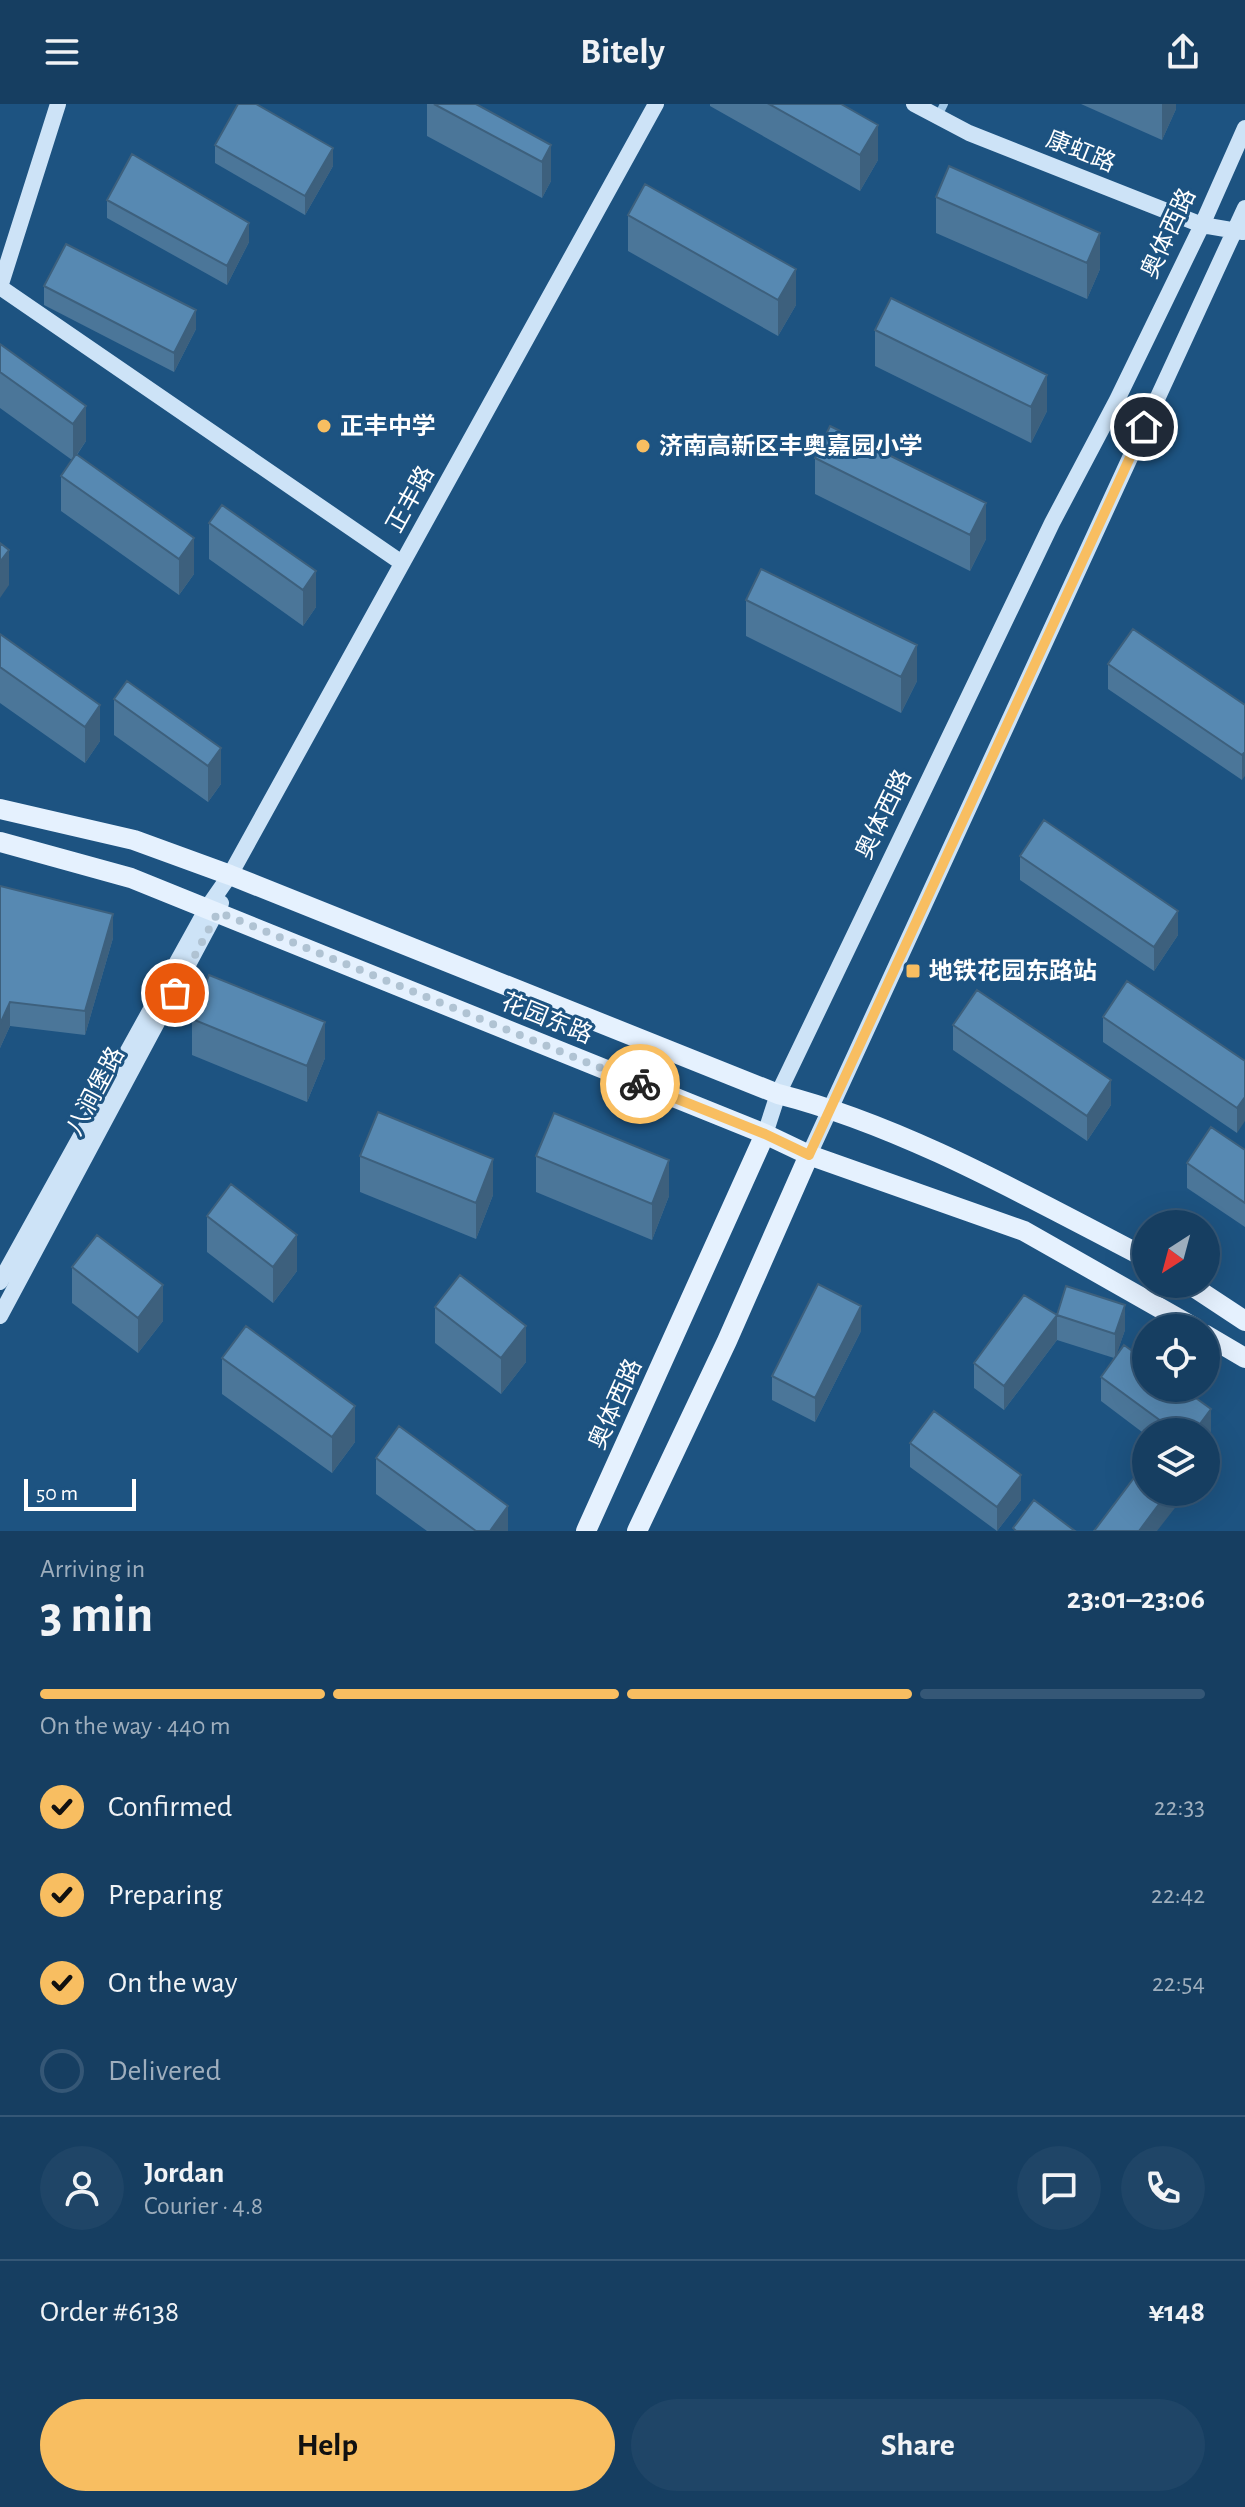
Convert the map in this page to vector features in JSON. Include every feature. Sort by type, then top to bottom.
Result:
[{"type":"main road","points":[[58,104],[0,287],[402,563]]},
{"type":"main road","name":"正丰路","points":[[230,875],[656,104]]},
{"type":"main road","name":"康虹路","points":[[914,104],[941,110],[969,133],[1202,225],[1240,231]]},
{"type":"main road","name":"奥体西路","points":[[586,1531],[765,1134],[778,1094],[1052,523],[1117,400],[1202,225],[1245,128]]},
{"type":"main road","points":[[637,1531],[740,1312],[830,1107],[1240,231],[1245,208]]},
{"type":"main road","name":"花园东路","points":[[0,809],[134,840],[230,875],[778,1094],[830,1107],[995,1179],[1132,1251]]},
{"type":"main road","name":"花园东路","points":[[0,842],[131,878],[765,1134],[809,1155],[1024,1231],[1170,1314]]},
{"type":"main road","name":"八涧堡路","points":[[0,1316],[230,875]]},
{"type":"main road","name":"八涧堡路","points":[[0,1282],[212,910]]},
{"type":"main road","points":[[1210,1298],[1245,1321]]},
{"type":"main road","points":[[1220,1343],[1245,1358]]},
{"type":"building","points":[[238,104],[256,104],[333,148],[305,196],[215,145]]},
{"type":"building","points":[[434,104],[476,104],[551,145],[542,162]]},
{"type":"building","points":[[769,104],[841,104],[878,125],[860,155]]},
{"type":"building","points":[[132,154],[249,223],[227,266],[107,200]]},
{"type":"building","points":[[949,166],[1100,233],[1087,263],[936,197]]},
{"type":"building","points":[[645,184],[796,269],[778,300],[628,215]]},
{"type":"building","points":[[66,244],[196,310],[174,353],[44,286]]},
{"type":"building","points":[[891,298],[1047,375],[1031,407],[875,330]]},
{"type":"building","points":[[0,344],[86,406],[73,424],[0,372]]},
{"type":"building","points":[[830,426],[986,503],[970,535],[815,458]]},
{"type":"building","points":[[76,454],[194,538],[179,559],[61,476]]},
{"type":"building","points":[[222,505],[316,571],[303,590],[209,523]]},
{"type":"building","points":[[0,543],[9,550],[0,562]]},
{"type":"building","points":[[761,569],[917,645],[901,677],[746,600]]},
{"type":"building","points":[[1133,629],[1245,705],[1245,752],[1242,755],[1108,664]]},
{"type":"building","points":[[0,634],[100,705],[85,727],[0,667]]},
{"type":"building","points":[[127,681],[221,748],[208,766],[114,699]]},
{"type":"building","points":[[1044,820],[1178,911],[1154,947],[1020,856]]},
{"type":"building","points":[[0,886],[113,914],[85,1011],[10,1002],[0,1024]]},
{"type":"building","points":[[209,975],[325,1022],[307,1066],[192,1019]]},
{"type":"building","points":[[1127,981],[1245,1061],[1245,1097],[1237,1108],[1103,1017]]},
{"type":"building","points":[[977,990],[1111,1080],[1087,1116],[953,1025]]},
{"type":"building","points":[[378,1112],[493,1159],[476,1203],[360,1156]]},
{"type":"building","points":[[554,1113],[669,1160],[652,1204],[536,1156]]},
{"type":"building","points":[[1211,1127],[1245,1150],[1245,1203],[1187,1163]]},
{"type":"building","points":[[231,1184],[297,1235],[273,1267],[207,1216]]},
{"type":"building","points":[[97,1235],[163,1285],[138,1318],[72,1267]]},
{"type":"building","points":[[460,1275],[526,1326],[501,1358],[435,1307]]},
{"type":"building","points":[[818,1284],[861,1306],[815,1398],[772,1376]]},
{"type":"building","points":[[1066,1286],[1125,1305],[1115,1334],[1057,1315]]},
{"type":"building","points":[[1024,1295],[1057,1315],[1004,1386],[974,1363]]},
{"type":"building","points":[[246,1326],[355,1406],[332,1437],[222,1358]]},
{"type":"building","points":[[1124,1345],[1132,1351],[1132,1400],[1101,1377]]},
{"type":"building","points":[[1135,1402],[1201,1402],[1211,1409],[1204,1418],[1157,1418]]},
{"type":"building","points":[[934,1411],[1021,1475],[997,1507],[910,1443]]},
{"type":"building","points":[[399,1426],[508,1506],[490,1531],[476,1531],[376,1458]]},
{"type":"building","points":[[1132,1481],[1132,1506],[1158,1506],[1139,1531],[1094,1531]]},
{"type":"building","points":[[1034,1500],[1075,1531],[1016,1531],[1013,1528]]},
{"type":"way so far","points":[[175,993],[218,912],[640,1084]]},
{"type":"place","name":"正丰中学","points":[[324,426]]},
{"type":"place","name":"济南高新区丰奥嘉园小学","points":[[643,446]]},
{"type":"place","name":"地铁花园东路站","points":[[913,971]]},
{"type":"route","points":[[640,1084],[809,1155],[1144,427]]}]
